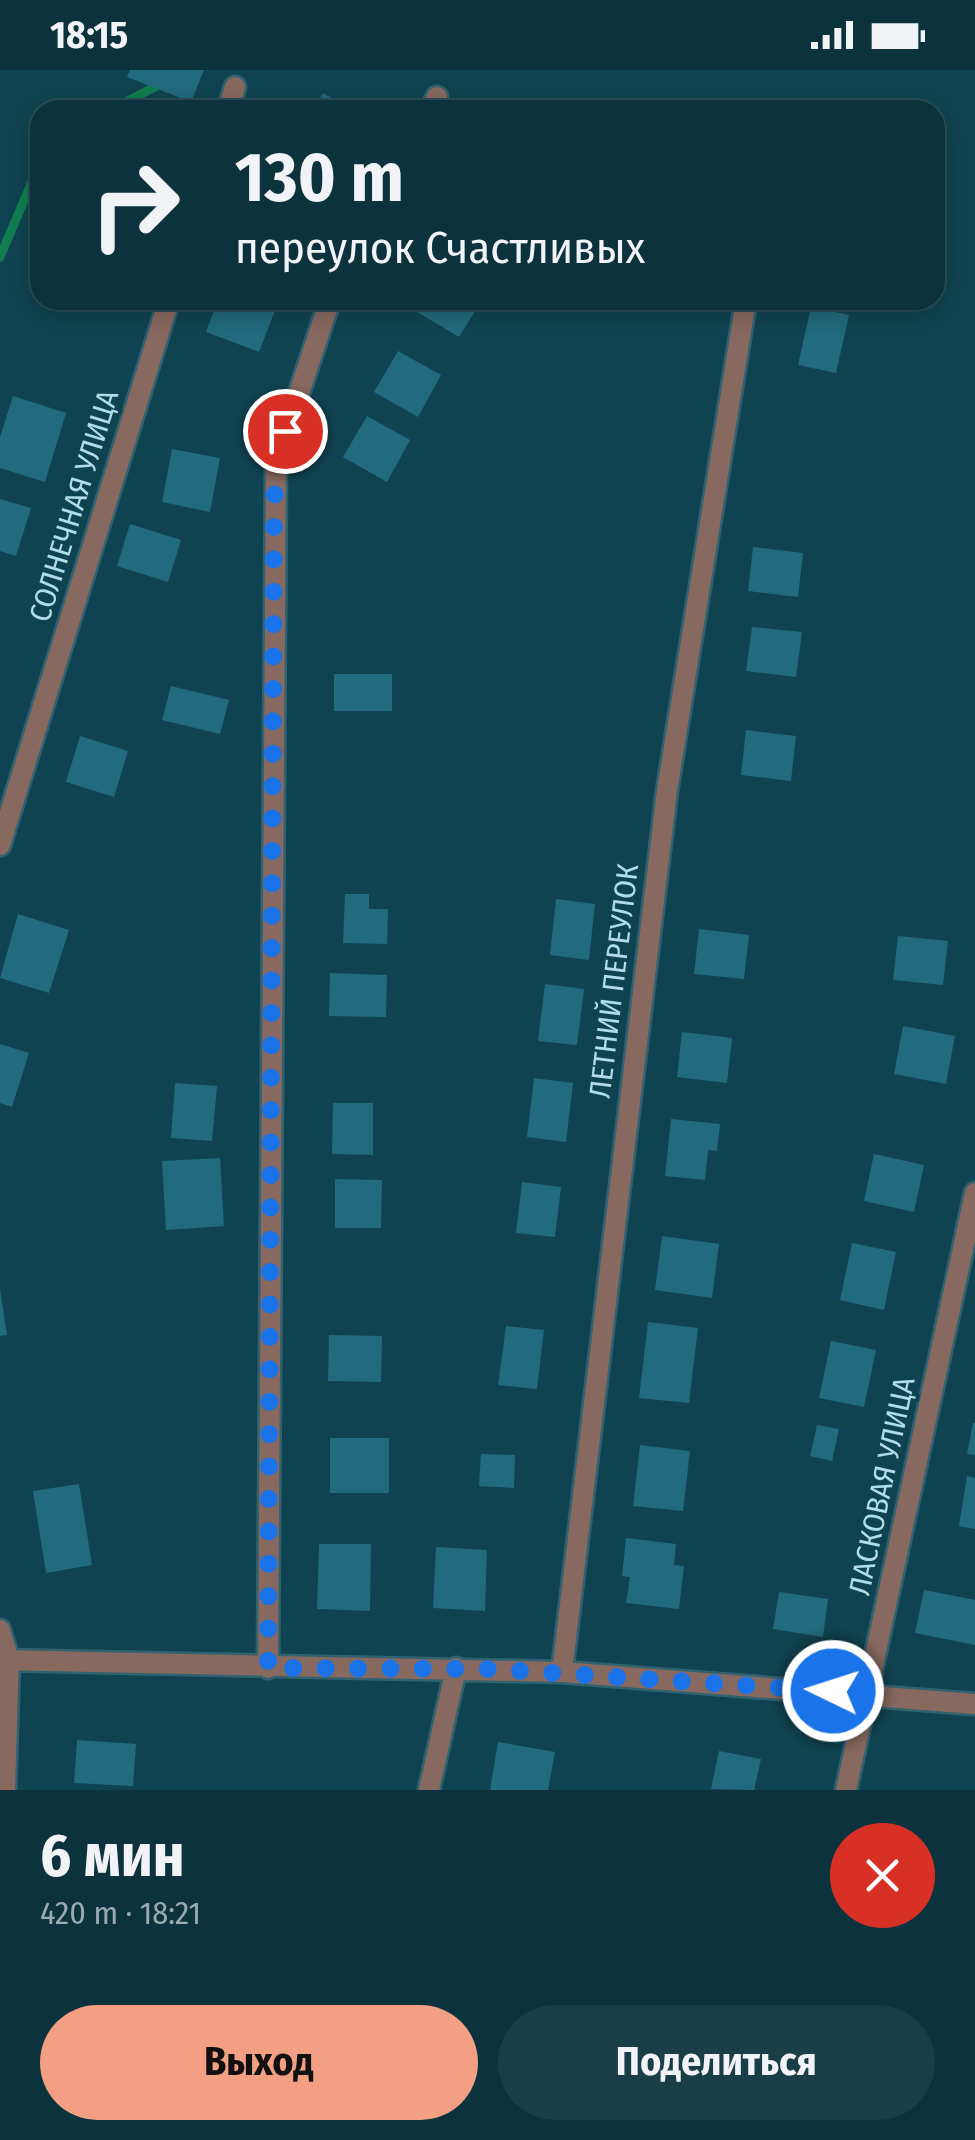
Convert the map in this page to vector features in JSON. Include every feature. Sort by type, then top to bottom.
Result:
[{"type":"street","points":[[231,100],[235,87]]},
{"type":"street","name":"СОЛНЕЧНАЯ УЛИЦА","points":[[0,845],[166,310]]},
{"type":"street","points":[[268,1668],[276,462],[327,310]]},
{"type":"street","name":"ЛЕТНИЙ ПЕРЕУЛОК","points":[[562,1672],[668,790],[744,310]]},
{"type":"street","name":"ЛАСКОВАЯ УЛИЦА","points":[[846,1790],[975,1193]]},
{"type":"street","points":[[0,1630],[4,1660],[5,1790]]},
{"type":"street","points":[[4,1660],[562,1672],[975,1704]]},
{"type":"street","points":[[429,1790],[456,1668]]},
{"type":"building","points":[[130,70],[204,70],[192,100],[127,77]]},
{"type":"building","points":[[214,310],[275,310],[259,352],[206,332]]},
{"type":"building","points":[[414,310],[476,310],[459,337]]},
{"type":"building","points":[[810,310],[849,315],[836,373],[798,365]]},
{"type":"building","points":[[398,351],[441,375],[418,417],[374,392]]},
{"type":"building","points":[[13,396],[66,413],[45,482],[0,468],[0,437]]},
{"type":"building","points":[[367,416],[410,440],[387,482],[343,457]]},
{"type":"building","points":[[172,449],[220,458],[210,512],[162,502]]},
{"type":"building","points":[[0,499],[31,508],[16,556],[0,551]]},
{"type":"building","points":[[130,524],[181,540],[168,582],[117,566]]},
{"type":"building","points":[[753,547],[803,553],[798,597],[748,591]]},
{"type":"building","points":[[752,627],[802,632],[796,677],[746,671]]},
{"type":"building","points":[[334,674],[392,674],[392,711],[334,711]]},
{"type":"building","points":[[171,686],[229,700],[220,734],[162,720]]},
{"type":"building","points":[[746,730],[796,736],[791,781],[741,775]]},
{"type":"building","points":[[80,736],[128,751],[114,797],[66,782]]},
{"type":"building","points":[[345,894],[369,894],[369,909],[388,909],[387,944],[343,943]]},
{"type":"building","points":[[556,899],[595,904],[589,960],[550,955]]},
{"type":"building","points":[[18,914],[69,930],[49,993],[0,978]]},
{"type":"building","points":[[699,929],[749,935],[744,979],[694,974]]},
{"type":"building","points":[[898,936],[948,941],[943,985],[893,980]]},
{"type":"building","points":[[330,973],[387,975],[386,1017],[329,1016]]},
{"type":"building","points":[[545,984],[584,989],[577,1045],[538,1041]]},
{"type":"building","points":[[903,1026],[955,1036],[946,1084],[894,1074]]},
{"type":"building","points":[[682,1032],[732,1038],[727,1083],[677,1077]]},
{"type":"building","points":[[0,1044],[29,1053],[12,1107],[0,1103]]},
{"type":"building","points":[[534,1078],[573,1083],[566,1142],[527,1137]]},
{"type":"building","points":[[175,1083],[217,1086],[212,1141],[171,1138]]},
{"type":"building","points":[[333,1103],[373,1103],[373,1155],[332,1154]]},
{"type":"building","points":[[671,1119],[720,1124],[717,1151],[708,1150],[705,1180],[665,1176]]},
{"type":"building","points":[[874,1154],[924,1165],[914,1212],[864,1201]]},
{"type":"building","points":[[220,1158],[224,1226],[166,1230],[162,1161]]},
{"type":"building","points":[[335,1179],[382,1180],[381,1228],[335,1228]]},
{"type":"building","points":[[522,1182],[561,1187],[555,1237],[516,1233]]},
{"type":"building","points":[[662,1236],[719,1244],[712,1298],[655,1290]]},
{"type":"building","points":[[852,1243],[896,1252],[884,1310],[840,1300]]},
{"type":"building","points":[[0,1289],[7,1335],[0,1336]]},
{"type":"building","points":[[648,1322],[698,1328],[689,1403],[639,1398]]},
{"type":"building","points":[[506,1326],[544,1330],[537,1389],[498,1385]]},
{"type":"building","points":[[329,1335],[382,1336],[381,1382],[328,1381]]},
{"type":"building","points":[[831,1341],[876,1350],[864,1407],[819,1398]]},
{"type":"building","points":[[975,1423],[975,1455],[967,1454]]},
{"type":"building","points":[[817,1425],[839,1429],[832,1461],[810,1456]]},
{"type":"building","points":[[330,1438],[389,1438],[389,1493],[330,1493]]},
{"type":"building","points":[[640,1445],[690,1451],[683,1511],[633,1506]]},
{"type":"building","points":[[481,1454],[515,1455],[514,1488],[479,1486]]},
{"type":"building","points":[[967,1476],[975,1478],[975,1529],[959,1526]]},
{"type":"building","points":[[79,1484],[92,1565],[46,1573],[33,1491]]},
{"type":"building","points":[[626,1538],[676,1544],[674,1565],[684,1566],[679,1609],[626,1603],[630,1577],[622,1576]]},
{"type":"building","points":[[319,1544],[371,1544],[370,1611],[317,1609]]},
{"type":"building","points":[[436,1547],[487,1550],[485,1611],[433,1608]]},
{"type":"building","points":[[924,1590],[975,1600],[975,1645],[915,1633]]},
{"type":"building","points":[[779,1592],[828,1599],[823,1637],[773,1629]]},
{"type":"building","points":[[77,1740],[136,1744],[133,1786],[74,1783]]},
{"type":"building","points":[[498,1742],[555,1752],[548,1790],[490,1790]]},
{"type":"building","points":[[719,1751],[761,1759],[754,1790],[711,1789]]},
{"type":"waterway","points":[[130,100],[162,83]]},
{"type":"waterway","points":[[0,257],[30,186]]},
{"type":"route","points":[[285,431],[276,462],[274,518],[268,1668],[491,1669],[833,1691]]}]
